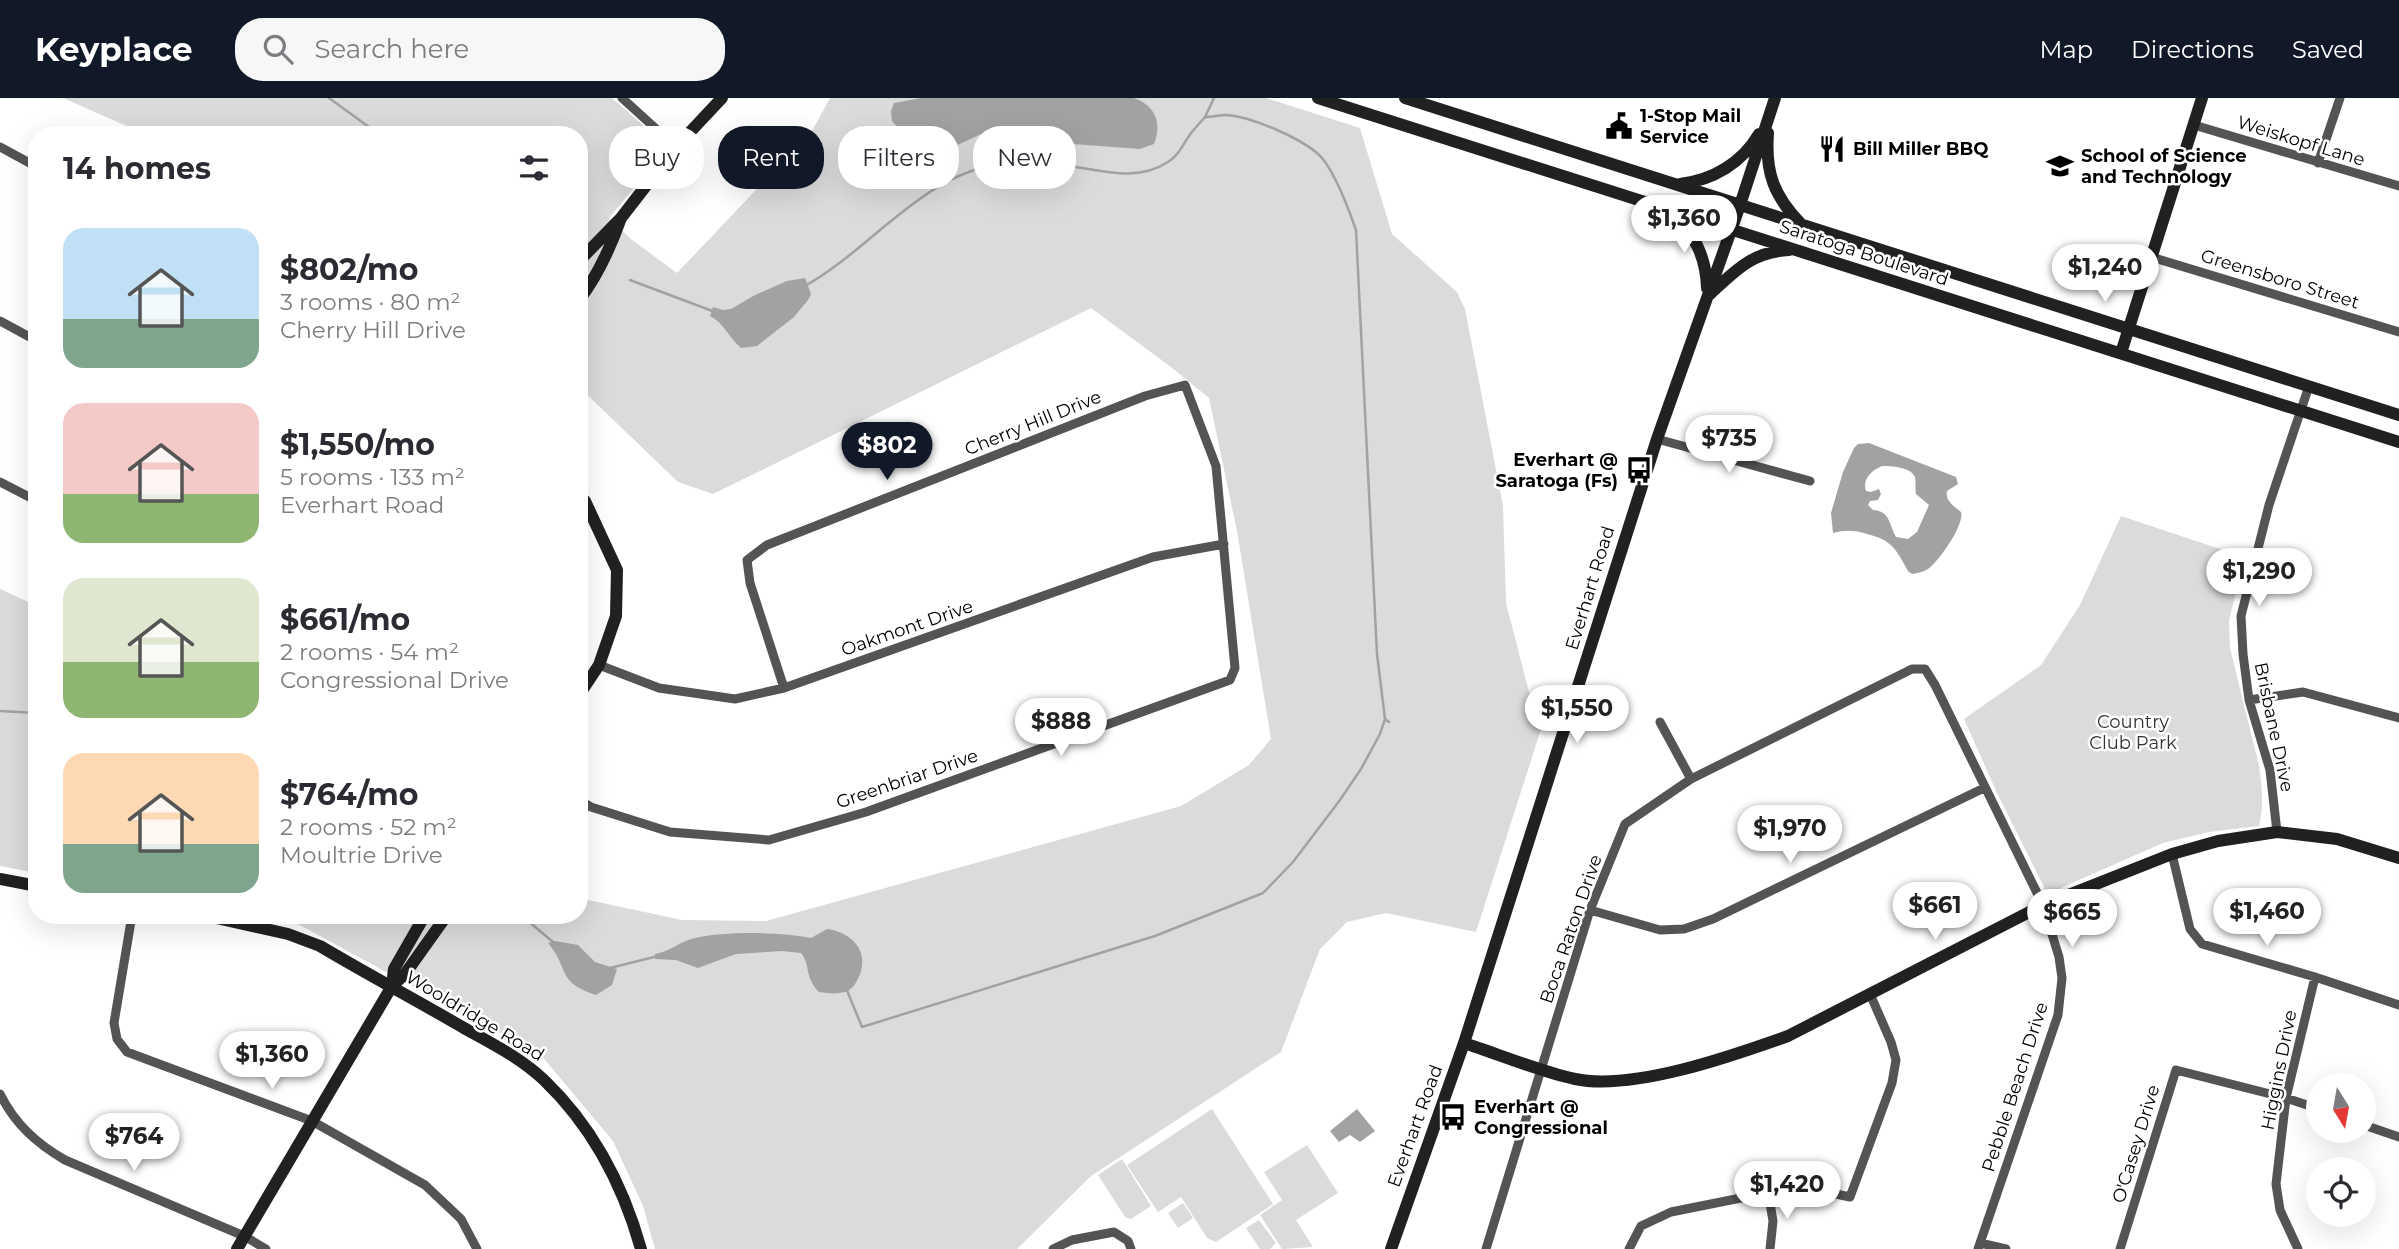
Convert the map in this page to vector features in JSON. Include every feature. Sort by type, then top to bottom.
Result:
[{"type":"main road","points":[[696,126],[722,98]]},
{"type":"main road","name":"Saratoga Boulevard","points":[[1318,98],[2399,442]]},
{"type":"main road","name":"Saratoga Boulevard","points":[[1405,98],[2399,415]]},
{"type":"main road","name":"Everhart Road","points":[[1391,1249],[1464,1043],[1657,439],[1775,98]]},
{"type":"main road","points":[[2121,353],[2202,98]]},
{"type":"main road","points":[[1678,184],[1701,180],[1723,171],[1757,138],[1769,115]]},
{"type":"main road","points":[[1769,115],[1770,180],[1779,198],[1801,224]]},
{"type":"main road","points":[[588,252],[621,218],[643,189]]},
{"type":"main road","points":[[1669,209],[1686,226],[1698,245],[1706,265],[1707,296]]},
{"type":"main road","points":[[588,285],[621,218]]},
{"type":"main road","points":[[1707,296],[1749,260],[1765,253],[1794,249]]},
{"type":"main road","points":[[588,507],[617,570],[616,616],[599,665],[588,682]]},
{"type":"main road","points":[[1464,1043],[1576,1079],[1609,1082],[1644,1078],[1743,1052],[1776,1040],[2043,905],[2172,854],[2218,841],[2277,832],[2337,839],[2399,858]]},
{"type":"main road","points":[[0,879],[28,884]]},
{"type":"main road","name":"Wooldridge Road","points":[[244,924],[288,934],[320,946],[502,1049],[542,1078],[590,1133],[610,1167],[626,1203],[641,1249]]},
{"type":"main road","points":[[392,986],[394,970],[420,924]]},
{"type":"main road","points":[[237,1249],[392,986],[405,974],[441,924]]},
{"type":"street","points":[[622,98],[653,126]]},
{"type":"street","points":[[2318,163],[2340,98]]},
{"type":"street","name":"Weiskopf Lane","points":[[2194,125],[2399,186]]},
{"type":"street","points":[[0,148],[28,162]]},
{"type":"street","name":"Greensboro Street","points":[[2151,257],[2399,332]]},
{"type":"street","points":[[0,321],[28,336]]},
{"type":"street","name":"Greenbriar Drive","points":[[588,805],[670,832],[769,840],[866,812],[1230,680],[1235,668],[1216,466],[1185,385]]},
{"type":"street","name":"Cherry Hill Drive","points":[[784,688],[750,583],[747,560],[767,545],[1145,396],[1185,385]]},
{"type":"street","name":"Brisbane Drive","points":[[2277,832],[2270,770],[2249,700],[2241,616],[2269,505],[2309,386]]},
{"type":"street","points":[[1657,439],[1810,481]]},
{"type":"street","points":[[0,482],[28,496]]},
{"type":"street","name":"Oakmont Drive","points":[[599,665],[659,688],[736,699],[784,688],[1153,557],[1224,544]]},
{"type":"street","name":"Boca Raton Drive","points":[[1486,1249],[1590,909],[1625,824],[1691,779],[1912,669],[1925,669]]},
{"type":"street","name":"Pebble Beach Drive","points":[[1925,669],[2043,905],[2059,957],[2062,978],[2058,1015],[1979,1246]]},
{"type":"street","points":[[2249,700],[2303,692],[2399,718]]},
{"type":"street","points":[[1660,722],[1691,779]]},
{"type":"street","points":[[1590,909],[1660,930],[1684,929],[1713,919],[1984,788]]},
{"type":"street","points":[[2172,854],[2190,929],[2202,944],[2399,1005]]},
{"type":"street","points":[[131,924],[114,1024],[121,1046],[134,1056],[312,1121],[425,1185],[461,1219],[477,1249]]},
{"type":"street","name":"Higgins Drive","points":[[2298,1249],[2280,1210],[2276,1184],[2286,1098],[2315,977]]},
{"type":"street","points":[[1629,1249],[1641,1226],[1671,1212],[1791,1188],[1817,1189],[1850,1197],[1892,1083],[1896,1060],[1870,994]]},
{"type":"street","name":"O'Casey Drive","points":[[2120,1249],[2176,1070],[2306,1105]]},
{"type":"street","points":[[0,1094],[12,1116],[29,1135],[65,1160],[244,1236],[266,1249]]},
{"type":"street","points":[[2376,1129],[2399,1137]]},
{"type":"street","points":[[1768,1191],[1773,1221],[1770,1249]]},
{"type":"street","points":[[1053,1249],[1072,1240],[1114,1232],[1130,1245]]},
{"type":"street","points":[[1979,1246],[2006,1249]]},
{"type":"green space","points":[[63,98],[612,98],[644,126],[609,126],[609,189],[633,189],[609,218],[632,240],[677,273],[757,189],[824,189],[824,126],[815,126],[830,98],[1266,98],[1360,128],[1392,234],[1457,292],[1465,309],[1503,506],[1506,603],[1530,696],[1550,701],[1476,932],[1386,913],[1347,922],[1320,949],[1281,1052],[1091,1176],[1017,1249],[655,1249],[643,1206],[613,1141],[535,1048],[487,1027],[298,924],[588,924],[588,900],[682,920],[766,921],[1181,806],[1249,765],[1271,739],[1237,531],[1209,398],[1091,308],[713,494],[678,482],[588,396],[588,126],[127,126]]},
{"type":"green space","name":"Country Club Park","points":[[2121,516],[2244,557],[2229,621],[2230,648],[2259,766],[2261,818],[2259,826],[2209,832],[2163,843],[2056,890],[2046,891],[1964,719],[2041,665],[2080,605]]},
{"type":"green space","points":[[0,589],[28,602],[28,871],[0,866]]},
{"type":"green space","points":[[1212,1109],[1273,1204],[1216,1242],[1207,1238],[1181,1197],[1158,1212],[1127,1165]]},
{"type":"green space","points":[[1307,1145],[1338,1193],[1296,1220],[1313,1247],[1282,1249],[1260,1215],[1282,1200],[1264,1172]]},
{"type":"green space","points":[[1122,1159],[1151,1206],[1131,1219],[1125,1217],[1098,1175]]},
{"type":"green space","points":[[1183,1203],[1193,1218],[1178,1228],[1168,1213]]},
{"type":"green space","points":[[1259,1220],[1276,1243],[1270,1249],[1260,1249],[1246,1228]]},
{"type":"shaded area","points":[[921,98],[1134,98],[1142,101],[1152,111],[1157,129],[1154,144],[1140,149],[1076,144],[1076,126],[973,126],[973,138],[959,144],[959,126],[896,126],[892,121],[894,103]]},
{"type":"shaded area","points":[[805,278],[811,294],[808,300],[794,317],[757,346],[741,348],[710,316],[713,307],[731,309],[787,281]]},
{"type":"shaded area","points":[[1869,443],[1956,477],[1958,484],[1947,491],[1947,498],[1961,512],[1959,525],[1944,551],[1926,570],[1912,574],[1892,546],[1875,536],[1854,531],[1833,533],[1831,513],[1843,472],[1858,444]],"holes":[[[1882,466],[1900,468],[1913,474],[1916,494],[1929,505],[1917,532],[1908,539],[1896,537],[1886,516],[1868,505],[1870,501],[1878,500],[1881,494],[1879,489],[1866,491],[1866,479]]]},
{"type":"shaded area","points":[[827,929],[850,938],[856,943],[862,957],[856,982],[844,992],[819,992],[811,981],[801,953],[782,951],[736,954],[698,968],[676,960],[655,959],[655,954],[695,938],[753,933],[811,938]]},
{"type":"shaded area","points":[[555,941],[578,945],[595,962],[617,969],[612,985],[596,995],[575,985],[565,974],[548,943]]},
{"type":"shaded area","points":[[1357,1109],[1375,1131],[1360,1142],[1350,1135],[1339,1142],[1330,1131]]},
{"type":"waterway","points":[[329,98],[368,126]]},
{"type":"waterway","points":[[1205,117],[1214,98]]},
{"type":"waterway","points":[[805,286],[829,271],[922,197],[973,170],[1027,162],[1108,172],[1144,172],[1172,159],[1205,117],[1224,115],[1274,129],[1317,153],[1335,178],[1356,230],[1377,654],[1385,719]]},
{"type":"waterway","points":[[630,280],[715,312]]},
{"type":"waterway","points":[[0,711],[28,713]]},
{"type":"waterway","points":[[846,988],[862,1027],[1155,936],[1263,893],[1293,862],[1340,800],[1361,769],[1385,719],[1389,722]]},
{"type":"waterway","points":[[532,924],[553,942]]},
{"type":"waterway","points":[[610,968],[658,956]]},
{"type":"place","name":"1-Stop Mail Service","points":[[1619,126]]},
{"type":"place","name":"Bill Miller BBQ","points":[[1832,149]]},
{"type":"place","name":"School of Science and Technology","points":[[2060,166]]},
{"type":"place","name":"Everhart @ Saratoga (Fs)","points":[[1639,470]]},
{"type":"place","name":"Everhart @ Congressional","points":[[1453,1117]]}]
